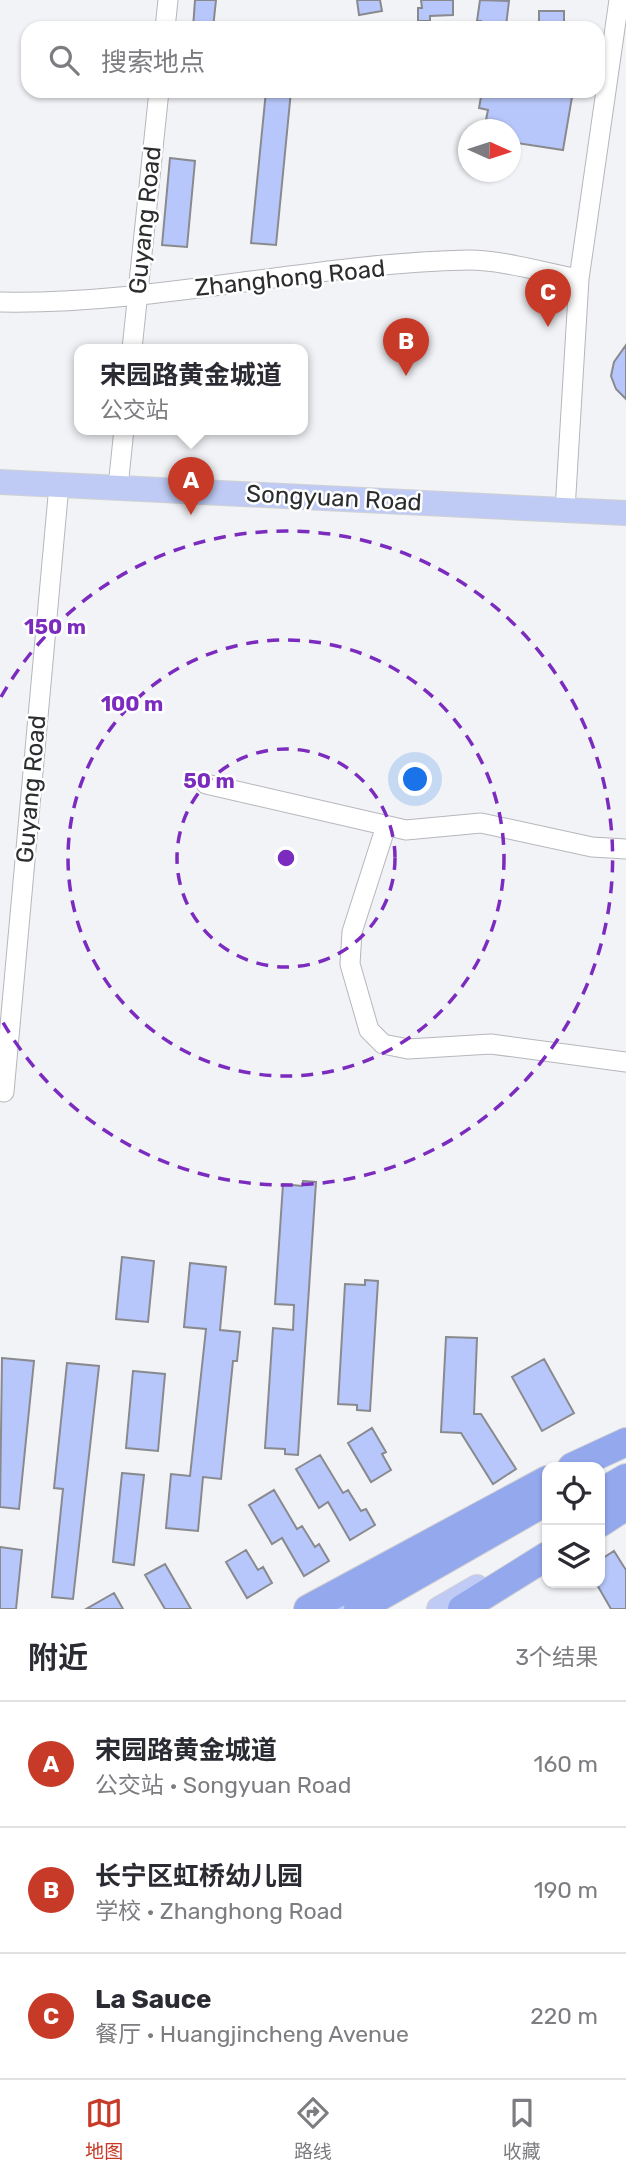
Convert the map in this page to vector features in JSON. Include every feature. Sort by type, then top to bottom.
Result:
[{"type":"highway","points":[[581,1462],[625,1439]]},
{"type":"highway","points":[[605,1464],[625,1439]]},
{"type":"highway","points":[[605,1490],[626,1478]]},
{"type":"highway","points":[[308,1609],[542,1483]]},
{"type":"highway","points":[[358,1609],[542,1504]]},
{"type":"highway","points":[[605,1520],[626,1506]]},
{"type":"highway","points":[[396,1609],[543,1525]]},
{"type":"highway","points":[[462,1609],[542,1559]]},
{"type":"main road","name":"Songyuan Road","points":[[0,482],[626,513]]},
{"type":"main road","points":[[338,1609],[542,1483]]},
{"type":"main road","points":[[605,1509],[626,1496]]},
{"type":"main road","points":[[439,1609],[542,1548]]},
{"type":"street","points":[[166,21],[168,0]]},
{"type":"street","points":[[605,98],[619,0]]},
{"type":"street","name":"Guyang Road","points":[[132,344],[158,98]]},
{"type":"street","points":[[565,510],[579,279],[605,98]]},
{"type":"street","name":"Zhanghong Road","points":[[0,302],[137,295],[325,272],[472,260],[579,279]]},
{"type":"street","points":[[118,488],[123,435]]},
{"type":"street","name":"Guyang Road","points":[[4,1092],[59,485]]},
{"type":"street","points":[[206,784],[406,830],[481,823],[592,847],[626,849]]},
{"type":"street","points":[[386,825],[352,932],[350,964],[369,1030],[383,1044],[408,1049],[491,1044],[626,1062]]},
{"type":"building","points":[[195,0],[216,0],[214,21],[194,21]]},
{"type":"building","points":[[357,0],[380,0],[382,11],[359,15]]},
{"type":"building","points":[[421,0],[453,0],[453,15],[430,16],[430,21],[418,21],[418,8],[422,8]]},
{"type":"building","points":[[480,0],[509,1],[507,21],[477,21]]},
{"type":"building","points":[[539,11],[564,11],[564,21],[539,21]]},
{"type":"building","points":[[265,98],[290,98],[276,245],[251,243]]},
{"type":"building","points":[[481,98],[572,98],[563,150],[521,144],[521,119],[486,119],[488,110],[479,108]]},
{"type":"building","points":[[170,158],[195,161],[187,247],[162,245]]},
{"type":"building","points":[[626,345],[626,399],[616,389],[611,376],[614,362]]},
{"type":"building","points":[[303,1181],[316,1182],[298,1455],[285,1454],[285,1449],[265,1448],[273,1328],[293,1330],[294,1305],[275,1304],[283,1184],[302,1186]]},
{"type":"building","points":[[122,1257],[154,1261],[148,1322],[116,1319]]},
{"type":"building","points":[[190,1263],[226,1267],[220,1330],[240,1332],[237,1361],[233,1361],[221,1479],[203,1477],[198,1531],[166,1528],[171,1474],[190,1476],[206,1329],[184,1327]]},
{"type":"building","points":[[365,1280],[378,1281],[370,1411],[357,1410],[357,1405],[338,1404],[345,1284],[365,1285]]},
{"type":"building","points":[[446,1337],[477,1338],[474,1414],[481,1414],[516,1469],[493,1484],[461,1433],[441,1432]]},
{"type":"building","points":[[2,1358],[34,1361],[19,1509],[0,1507]]},
{"type":"building","points":[[544,1359],[574,1413],[542,1431],[512,1377]]},
{"type":"building","points":[[67,1363],[99,1366],[73,1599],[52,1597],[63,1489],[54,1488]]},
{"type":"building","points":[[133,1371],[165,1374],[158,1451],[126,1448]]},
{"type":"building","points":[[372,1428],[386,1452],[382,1454],[391,1470],[371,1482],[348,1443]]},
{"type":"building","points":[[320,1455],[343,1493],[348,1490],[361,1511],[366,1509],[375,1525],[350,1540],[328,1502],[319,1508],[296,1469]]},
{"type":"building","points":[[122,1473],[144,1475],[134,1565],[113,1562]]},
{"type":"building","points":[[274,1490],[297,1529],[302,1526],[315,1547],[319,1544],[329,1561],[304,1576],[282,1538],[272,1544],[249,1505]]},
{"type":"building","points":[[0,1547],[22,1550],[16,1609],[0,1609]]},
{"type":"building","points":[[246,1550],[258,1570],[263,1567],[272,1583],[247,1598],[226,1562]]},
{"type":"building","points":[[614,1551],[626,1570],[626,1609],[611,1609],[599,1588],[605,1588],[605,1557]]},
{"type":"building","points":[[165,1564],[191,1609],[165,1609],[145,1575]]},
{"type":"building","points":[[114,1593],[123,1609],[86,1609]]},
{"type":"place","name":"La Sauce","points":[[548,327]]},
{"type":"place","name":"长宁区虹桥幼儿园","points":[[406,376]]},
{"type":"place","name":"宋园路黄金城道","points":[[191,515]]}]
